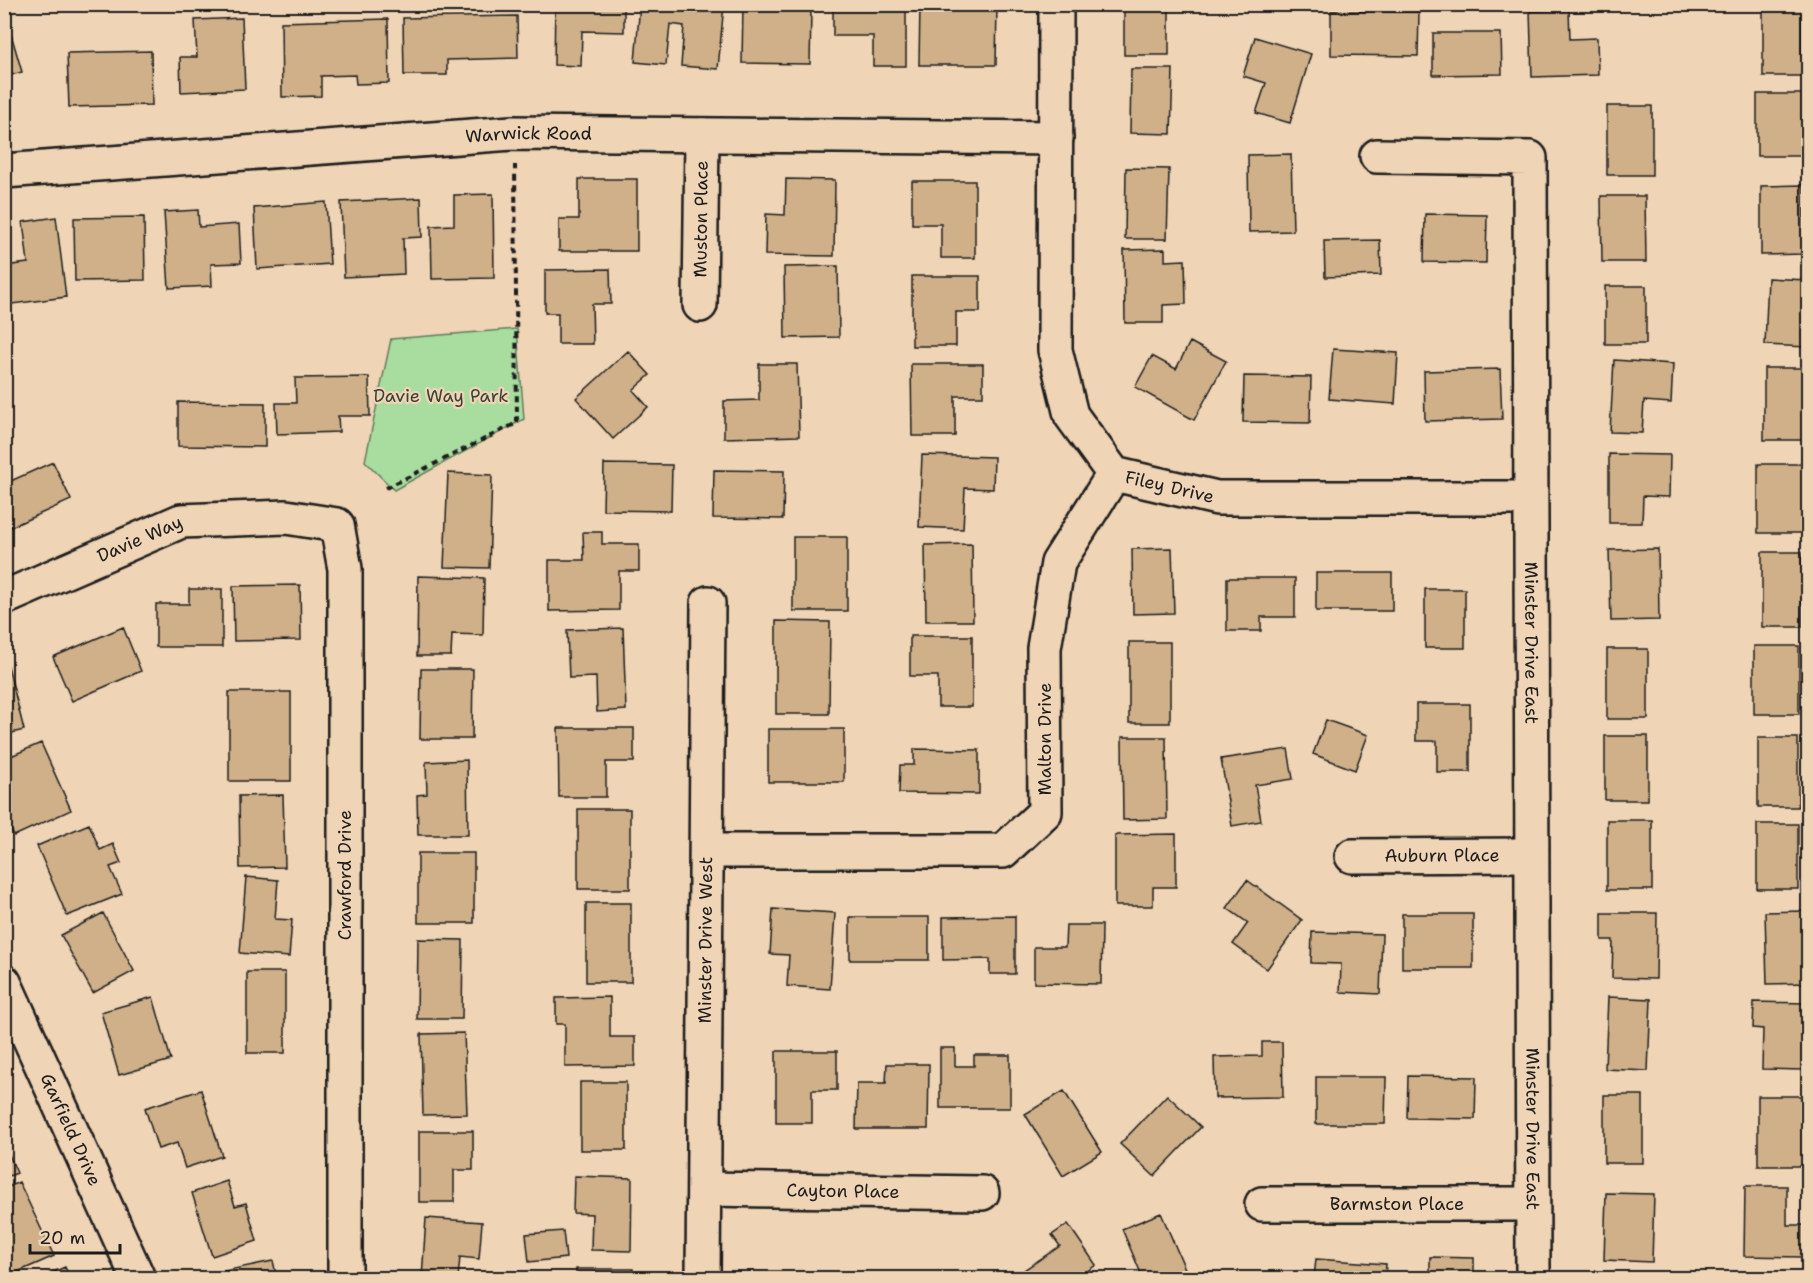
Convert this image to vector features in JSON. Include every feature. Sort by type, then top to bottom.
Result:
[{"type":"street","name":"Filey Drive","points":[[1056,4],[1055,350],[1071,415],[1114,474],[1217,498],[1530,498]]},
{"type":"street","name":"Warwick Road","points":[[4,171],[512,133],[1056,138]]},
{"type":"street","name":"Muston Place","points":[[700,305],[702,135]]},
{"type":"street","name":"Minster Drive East","points":[[1377,156],[1530,158],[1533,1278]]},
{"type":"street","name":"Malton Drive","points":[[707,851],[1003,851],[1045,812],[1044,648],[1058,563],[1114,474]]},
{"type":"street","name":"Davie Way","points":[[4,598],[181,520],[286,517]]},
{"type":"street","name":"Crawford Drive","points":[[286,517],[337,525],[345,569],[345,1278]]},
{"type":"street","name":"Minster Drive West","points":[[703,1278],[708,603]]},
{"type":"street","name":"Auburn Place","points":[[1352,856],[1531,855]]},
{"type":"street","name":"Garfield Drive","points":[[4,982],[138,1278]]},
{"type":"street","name":"Cayton Place","points":[[705,1189],[982,1192]]},
{"type":"street","name":"Barmston Place","points":[[1262,1204],[1532,1204]]},
{"type":"path","points":[[386,488],[517,423],[515,162]]},
{"type":"green space","name":"Davie Way Park","points":[[517,329],[524,419],[394,490],[365,461],[391,339]]},
{"type":"building","points":[[555,4],[624,4],[624,32],[582,31],[581,66],[554,65]]},
{"type":"building","points":[[640,4],[724,4],[718,69],[681,66],[684,26],[670,24],[666,65],[635,62]]},
{"type":"building","points":[[743,4],[774,4],[774,10],[811,11],[810,64],[742,63]]},
{"type":"building","points":[[833,4],[906,4],[906,66],[873,66],[873,36],[833,36]]},
{"type":"building","points":[[920,4],[997,4],[996,65],[919,65]]},
{"type":"building","points":[[1124,4],[1169,4],[1169,55],[1124,55]]},
{"type":"building","points":[[1763,4],[1802,4],[1802,76],[1763,76]]},
{"type":"building","points":[[4,10],[22,72],[4,77]]},
{"type":"building","points":[[1569,10],[1570,39],[1597,38],[1598,75],[1532,77],[1530,11]]},
{"type":"building","points":[[1331,11],[1419,12],[1418,56],[1331,55]]},
{"type":"building","points":[[517,16],[518,58],[447,60],[447,75],[404,75],[403,18]]},
{"type":"building","points":[[242,18],[245,89],[181,92],[180,57],[197,57],[195,20]]},
{"type":"building","points":[[388,19],[389,83],[356,84],[355,75],[321,76],[321,96],[282,97],[281,22]]},
{"type":"building","points":[[1433,33],[1501,33],[1502,74],[1433,75]]},
{"type":"building","points":[[1255,37],[1311,54],[1290,123],[1256,113],[1266,83],[1243,76]]},
{"type":"building","points":[[151,51],[152,105],[69,107],[67,53]]},
{"type":"building","points":[[1131,69],[1173,69],[1171,134],[1130,133]]},
{"type":"building","points":[[1757,94],[1802,94],[1802,156],[1757,156]]},
{"type":"building","points":[[1607,106],[1652,106],[1652,175],[1607,175]]},
{"type":"building","points":[[1291,154],[1293,231],[1249,232],[1248,155]]},
{"type":"building","points":[[1126,168],[1169,169],[1167,239],[1125,239]]},
{"type":"building","points":[[579,179],[637,179],[637,251],[559,251],[559,219],[579,219]]},
{"type":"building","points":[[786,179],[835,180],[834,256],[765,255],[766,214],[785,215]]},
{"type":"building","points":[[912,181],[975,181],[975,258],[941,258],[941,224],[912,224]]},
{"type":"building","points":[[1803,185],[1804,254],[1761,255],[1761,186]]},
{"type":"building","points":[[493,194],[494,278],[432,279],[431,226],[454,225],[454,195]]},
{"type":"building","points":[[1601,196],[1645,196],[1646,262],[1602,262]]},
{"type":"building","points":[[421,198],[422,237],[403,238],[404,274],[344,277],[341,202]]},
{"type":"building","points":[[326,202],[330,264],[257,269],[254,208]]},
{"type":"building","points":[[198,210],[199,227],[239,224],[241,263],[211,264],[212,286],[169,288],[164,212]]},
{"type":"building","points":[[1425,214],[1487,215],[1486,263],[1424,262]]},
{"type":"building","points":[[56,217],[66,297],[4,305],[4,266],[28,263],[23,222]]},
{"type":"building","points":[[144,217],[145,280],[75,281],[74,218]]},
{"type":"building","points":[[1380,240],[1381,275],[1325,277],[1324,241]]},
{"type":"building","points":[[1165,249],[1165,261],[1185,260],[1186,304],[1163,305],[1163,323],[1125,323],[1124,250]]},
{"type":"building","points":[[838,266],[839,337],[785,338],[784,267]]},
{"type":"building","points":[[610,269],[611,304],[592,304],[593,344],[558,344],[558,313],[545,313],[545,270]]},
{"type":"building","points":[[912,276],[980,276],[980,312],[956,312],[956,346],[912,346]]},
{"type":"building","points":[[1768,278],[1807,280],[1808,347],[1765,345]]},
{"type":"building","points":[[1605,286],[1646,286],[1646,344],[1605,344]]},
{"type":"building","points":[[1190,342],[1226,361],[1194,420],[1135,387],[1152,356],[1176,369]]},
{"type":"building","points":[[1333,349],[1398,353],[1395,404],[1329,399]]},
{"type":"building","points":[[628,351],[650,375],[633,390],[648,407],[613,439],[576,398]]},
{"type":"building","points":[[1614,360],[1673,364],[1671,403],[1644,401],[1642,433],[1610,432]]},
{"type":"building","points":[[759,364],[797,364],[799,436],[724,438],[724,401],[759,400]]},
{"type":"building","points":[[911,364],[983,364],[983,396],[955,396],[955,436],[912,436]]},
{"type":"building","points":[[1764,368],[1806,368],[1806,440],[1764,440]]},
{"type":"building","points":[[1500,369],[1502,419],[1425,421],[1424,371]]},
{"type":"building","points":[[1244,376],[1311,377],[1310,423],[1243,422]]},
{"type":"building","points":[[369,377],[370,416],[338,416],[339,432],[277,434],[276,403],[296,403],[295,378]]},
{"type":"building","points":[[178,402],[265,403],[265,447],[178,446]]},
{"type":"building","points":[[1609,454],[1670,455],[1669,497],[1643,496],[1642,523],[1609,523]]},
{"type":"building","points":[[922,455],[994,457],[993,489],[965,488],[963,529],[919,527]]},
{"type":"building","points":[[53,462],[71,500],[4,530],[4,484]]},
{"type":"building","points":[[604,464],[672,465],[671,511],[603,510]]},
{"type":"building","points":[[1758,464],[1805,464],[1805,533],[1758,533]]},
{"type":"building","points":[[714,470],[784,471],[783,519],[713,518]]},
{"type":"building","points":[[448,473],[492,475],[489,568],[444,567]]},
{"type":"building","points":[[583,532],[602,532],[602,544],[639,544],[639,571],[619,571],[619,610],[549,611],[549,560],[584,560]]},
{"type":"building","points":[[793,537],[847,537],[847,611],[793,611]]},
{"type":"building","points":[[972,544],[973,621],[926,621],[925,545]]},
{"type":"building","points":[[1172,548],[1174,613],[1133,614],[1132,549]]},
{"type":"building","points":[[1658,549],[1659,620],[1611,621],[1609,550]]},
{"type":"building","points":[[1762,552],[1802,552],[1802,627],[1762,627]]},
{"type":"building","points":[[1316,573],[1392,573],[1392,611],[1316,611]]},
{"type":"building","points":[[418,576],[484,578],[483,635],[452,634],[451,656],[417,656]]},
{"type":"building","points":[[1227,578],[1295,578],[1295,617],[1261,617],[1261,631],[1227,631]]},
{"type":"building","points":[[300,585],[301,640],[234,641],[233,586]]},
{"type":"building","points":[[189,589],[222,589],[222,647],[156,647],[156,604],[189,604]]},
{"type":"building","points":[[1425,589],[1465,589],[1465,648],[1425,648]]},
{"type":"building","points":[[776,621],[830,622],[829,714],[776,714]]},
{"type":"building","points":[[123,627],[141,671],[72,701],[53,657]]},
{"type":"building","points":[[623,628],[626,710],[597,712],[596,677],[569,678],[567,630]]},
{"type":"building","points":[[910,636],[972,636],[972,707],[938,707],[938,676],[910,676]]},
{"type":"building","points":[[1129,642],[1170,642],[1170,723],[1129,723]]},
{"type":"building","points":[[1754,646],[1799,646],[1799,714],[1754,714]]},
{"type":"building","points":[[1607,649],[1648,649],[1648,719],[1607,719]]},
{"type":"building","points":[[8,666],[24,730],[4,735],[4,667]]},
{"type":"building","points":[[421,669],[473,669],[472,739],[420,739]]},
{"type":"building","points":[[229,692],[291,692],[291,781],[229,781]]},
{"type":"building","points":[[1416,704],[1470,704],[1470,772],[1437,772],[1437,741],[1416,741]]},
{"type":"building","points":[[1326,720],[1368,735],[1355,770],[1313,754]]},
{"type":"building","points":[[558,728],[634,728],[634,762],[606,762],[606,797],[559,797]]},
{"type":"building","points":[[768,729],[844,729],[844,782],[768,782]]},
{"type":"building","points":[[1605,736],[1648,736],[1648,800],[1605,800]]},
{"type":"building","points":[[1122,737],[1166,737],[1167,819],[1123,820]]},
{"type":"building","points":[[1758,738],[1798,738],[1798,807],[1758,807]]},
{"type":"building","points":[[41,743],[71,810],[14,836],[4,815],[4,800],[9,798],[4,788],[4,759]]},
{"type":"building","points":[[914,749],[979,750],[979,794],[899,793],[900,765],[914,765]]},
{"type":"building","points":[[1288,749],[1293,779],[1255,785],[1261,821],[1232,826],[1221,759]]},
{"type":"building","points":[[467,760],[468,835],[418,835],[417,795],[427,794],[426,762]]},
{"type":"building","points":[[283,795],[285,867],[240,868],[239,796]]},
{"type":"building","points":[[578,809],[630,809],[630,889],[578,889]]},
{"type":"building","points":[[1607,820],[1652,820],[1652,890],[1607,890]]},
{"type":"building","points":[[89,824],[100,850],[113,844],[121,863],[110,867],[122,894],[67,916],[37,846]]},
{"type":"building","points":[[1757,824],[1798,824],[1798,889],[1757,889]]},
{"type":"building","points":[[1176,834],[1176,887],[1153,887],[1153,906],[1115,906],[1115,835]]},
{"type":"building","points":[[418,853],[474,853],[474,923],[418,923]]},
{"type":"building","points":[[246,877],[278,880],[275,919],[292,920],[289,957],[240,953]]},
{"type":"building","points":[[1247,880],[1302,920],[1267,969],[1233,944],[1248,923],[1227,908]]},
{"type":"building","points":[[586,903],[631,903],[631,982],[586,982]]},
{"type":"building","points":[[773,909],[835,913],[830,989],[787,986],[789,955],[770,954]]},
{"type":"building","points":[[1804,911],[1805,983],[1767,984],[1765,912]]},
{"type":"building","points":[[103,913],[134,971],[93,993],[61,935]]},
{"type":"building","points":[[1602,913],[1657,913],[1656,979],[1612,978],[1613,940],[1602,940]]},
{"type":"building","points":[[1402,914],[1473,914],[1473,968],[1402,968]]},
{"type":"building","points":[[1015,916],[1015,974],[990,974],[990,959],[943,960],[943,917]]},
{"type":"building","points":[[850,917],[929,917],[929,960],[850,960]]},
{"type":"building","points":[[1066,925],[1102,925],[1101,984],[1034,983],[1034,947],[1065,947]]},
{"type":"building","points":[[1312,932],[1382,934],[1380,994],[1340,992],[1341,964],[1311,963]]},
{"type":"building","points":[[418,939],[463,940],[462,1019],[417,1019]]},
{"type":"building","points":[[247,972],[285,972],[285,1053],[247,1053]]},
{"type":"building","points":[[153,997],[171,1060],[119,1075],[101,1012]]},
{"type":"building","points":[[610,997],[610,1037],[635,1037],[635,1066],[565,1067],[565,1024],[556,1024],[556,998]]},
{"type":"building","points":[[1608,997],[1651,999],[1648,1071],[1605,1069]]},
{"type":"building","points":[[1754,1002],[1806,1003],[1804,1070],[1762,1069],[1763,1029],[1753,1028]]},
{"type":"building","points":[[464,1033],[467,1114],[423,1115],[421,1034]]},
{"type":"building","points":[[1262,1042],[1282,1042],[1283,1097],[1215,1098],[1214,1057],[1262,1056]]},
{"type":"building","points":[[940,1048],[955,1048],[955,1066],[974,1066],[974,1055],[1010,1055],[1010,1108],[940,1108]]},
{"type":"building","points":[[776,1051],[837,1051],[837,1090],[812,1090],[812,1123],[776,1123]]},
{"type":"building","points":[[887,1064],[929,1064],[928,1129],[856,1129],[857,1083],[886,1083]]},
{"type":"building","points":[[1408,1076],[1476,1077],[1475,1119],[1407,1118]]},
{"type":"building","points":[[1316,1077],[1386,1077],[1385,1124],[1316,1124]]},
{"type":"building","points":[[580,1082],[626,1082],[626,1150],[580,1150]]},
{"type":"building","points":[[201,1090],[222,1156],[185,1168],[177,1143],[158,1149],[145,1108]]},
{"type":"building","points":[[1064,1091],[1102,1152],[1063,1176],[1025,1114]]},
{"type":"building","points":[[1167,1095],[1201,1127],[1154,1176],[1120,1144]]},
{"type":"building","points":[[1604,1095],[1643,1095],[1643,1163],[1604,1163]]},
{"type":"building","points":[[1758,1096],[1802,1096],[1802,1166],[1758,1166]]},
{"type":"building","points":[[419,1131],[473,1131],[473,1170],[454,1170],[454,1202],[419,1202]]},
{"type":"building","points":[[4,1143],[17,1173],[4,1178]]},
{"type":"building","points":[[574,1176],[632,1178],[631,1251],[591,1250],[592,1214],[573,1213]]},
{"type":"building","points":[[227,1181],[235,1206],[246,1203],[257,1241],[212,1256],[192,1193]]},
{"type":"building","points":[[19,1182],[54,1256],[4,1278],[4,1189]]},
{"type":"building","points":[[1745,1186],[1787,1186],[1787,1225],[1804,1225],[1804,1257],[1744,1256]]},
{"type":"building","points":[[1606,1193],[1654,1194],[1652,1262],[1604,1260]]},
{"type":"building","points":[[1161,1213],[1189,1278],[1143,1278],[1122,1229]]},
{"type":"building","points":[[426,1218],[482,1222],[479,1259],[460,1257],[458,1278],[422,1278]]},
{"type":"building","points":[[1068,1224],[1096,1265],[1077,1278],[1030,1278],[1024,1270],[1060,1246],[1052,1235]]},
{"type":"building","points":[[563,1231],[566,1258],[529,1262],[526,1234]]},
{"type":"building","points":[[1430,1257],[1474,1258],[1474,1278],[1430,1278]]},
{"type":"building","points":[[1316,1259],[1386,1264],[1385,1278],[1314,1278]]},
{"type":"building","points":[[273,1261],[277,1278],[225,1278],[224,1271]]},
{"type":"building","points":[[65,1267],[70,1278],[39,1278]]},
{"type":"building","points":[[576,1269],[633,1269],[633,1278],[576,1278]]}]
